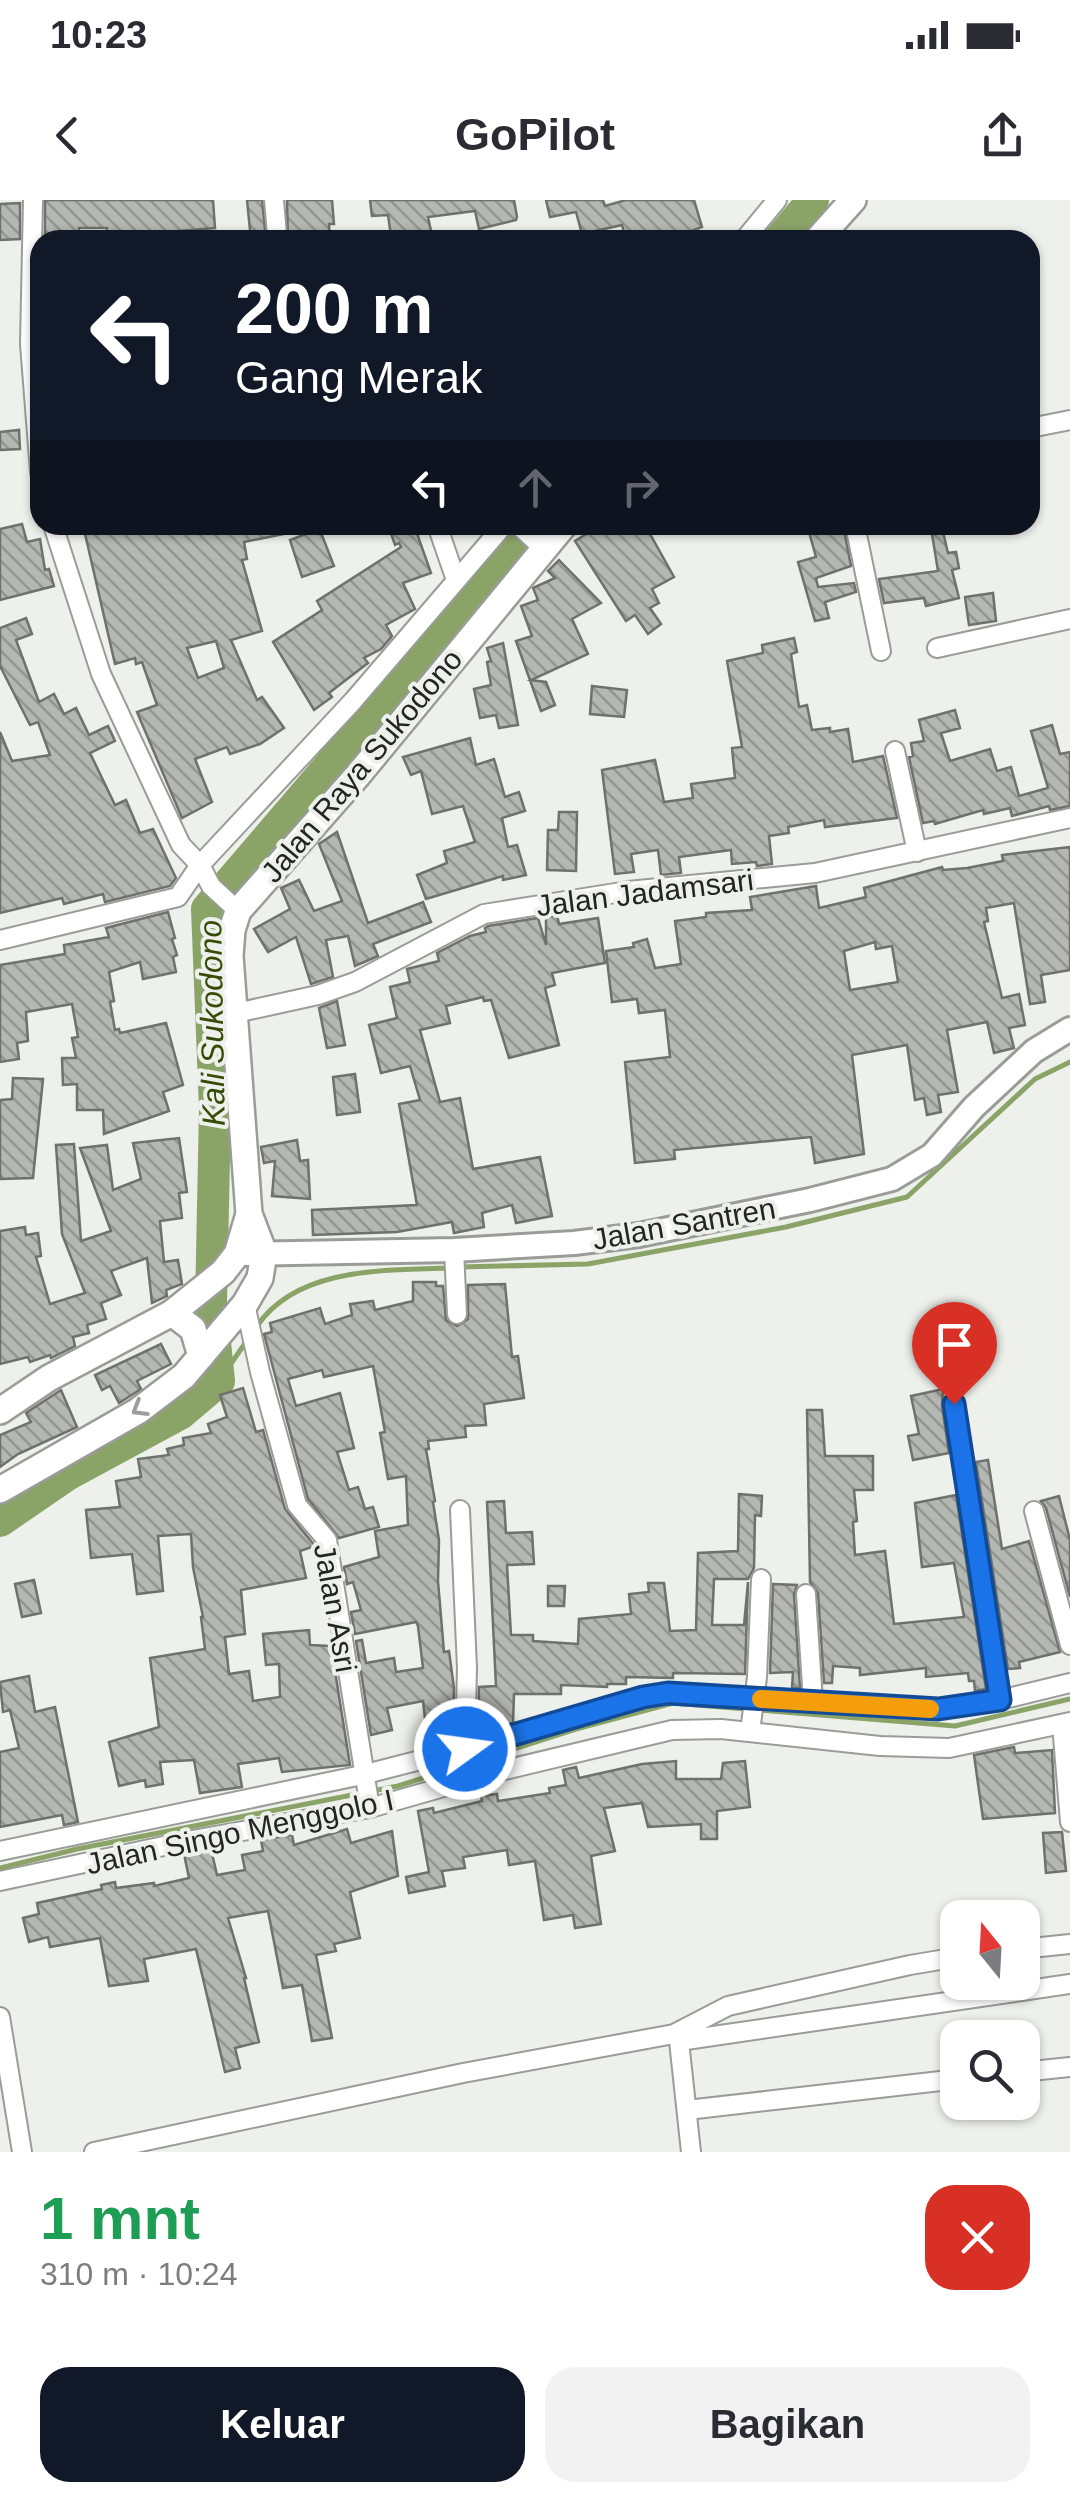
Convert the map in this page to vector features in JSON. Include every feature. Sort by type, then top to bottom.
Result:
[{"type":"main road","points":[[826,230],[853,200]]},
{"type":"main road","name":"Jalan Raya Sukodono","points":[[264,1253],[249,1214],[230,956],[235,907],[358,775],[527,535]]},
{"type":"main road","name":"Jalan Raya Sukodono","points":[[230,1263],[249,1214]]},
{"type":"main road","points":[[0,1490],[138,1411],[245,1321],[264,1253]]},
{"type":"main road","points":[[0,1411],[49,1378],[176,1310],[230,1263]]},
{"type":"main road","points":[[176,1310],[206,1350]]},
{"type":"street","points":[[32,200],[32,230]]},
{"type":"street","points":[[274,200],[277,230]]},
{"type":"street","points":[[752,230],[777,200]]},
{"type":"street","points":[[1040,426],[1070,420]]},
{"type":"street","points":[[56,535],[101,674],[181,844],[211,886],[235,907]]},
{"type":"street","points":[[440,535],[456,580]]},
{"type":"street","points":[[0,940],[178,897],[200,866],[353,700],[495,535]]},
{"type":"street","points":[[857,535],[881,651]]},
{"type":"street","points":[[937,648],[1070,618]]},
{"type":"street","points":[[894,751],[917,852]]},
{"type":"street","name":"Jalan Jadamsari","points":[[236,1013],[318,995],[355,982],[484,914],[628,891],[815,873],[1070,818]]},
{"type":"street","name":"Jalan Santren","points":[[230,1263],[264,1253],[455,1261],[639,1235],[810,1200],[892,1178],[932,1155],[974,1107],[1034,1052],[1070,1029]]},
{"type":"street","points":[[455,1261],[458,1314]]},
{"type":"street","name":"Jalan Asri","points":[[245,1321],[297,1505],[327,1540],[369,1806]]},
{"type":"street","points":[[954,1404],[1000,1700]]},
{"type":"street","points":[[460,1510],[466,1652],[465,1749]]},
{"type":"street","points":[[1034,1512],[1070,1645]]},
{"type":"street","points":[[750,1729],[760,1579]]},
{"type":"street","points":[[806,1594],[813,1702]]},
{"type":"street","points":[[0,1851],[363,1778],[668,1693],[938,1709],[1000,1700],[1070,1683]]},
{"type":"street","points":[[1066,1723],[1070,1822]]},
{"type":"street","name":"Jalan Singo Menggolo I","points":[[0,1881],[369,1806],[672,1730],[750,1729],[880,1746],[950,1748],[1066,1723]]},
{"type":"street","points":[[1040,1946],[1070,1944]]},
{"type":"street","points":[[94,2152],[462,2072],[674,2034],[728,2006],[940,1961]]},
{"type":"street","points":[[691,2152],[679,2041],[1070,1984]]},
{"type":"street","points":[[0,2017],[22,2152]]},
{"type":"street","points":[[1040,2070],[1070,2067]]},
{"type":"street","points":[[687,2110],[940,2081]]},
{"type":"building","points":[[45,200],[213,200],[215,228],[45,230]]},
{"type":"building","points":[[247,200],[262,200],[265,230],[250,230]]},
{"type":"building","points":[[287,200],[332,200],[334,224],[329,224],[329,230],[288,230]]},
{"type":"building","points":[[370,200],[514,200],[517,217],[479,229],[475,211],[428,217],[431,230],[390,230],[388,215],[372,216]]},
{"type":"building","points":[[546,200],[603,200],[605,206],[626,200],[694,200],[702,227],[623,230],[622,225],[581,230],[576,212],[550,217]]},
{"type":"building","points":[[20,203],[20,239],[0,240],[0,204]]},
{"type":"building","points":[[19,430],[20,449],[0,450],[0,432]]},
{"type":"building","points":[[22,524],[27,542],[40,539],[45,570],[49,569],[54,586],[0,600],[0,529]]},
{"type":"building","points":[[85,535],[279,535],[244,542],[247,559],[242,560],[262,631],[231,640],[257,700],[262,697],[284,728],[260,744],[230,754],[227,747],[195,759],[212,802],[182,818],[137,712],[157,705],[142,662],[136,664],[135,658],[115,664]],"holes":[[[216,641],[224,668],[198,678],[187,648]]]},
{"type":"building","points":[[322,535],[334,566],[302,577],[290,540]]},
{"type":"building","points":[[392,535],[418,535],[431,573],[403,583],[415,609],[386,625],[392,636],[381,649],[364,658],[368,663],[314,710],[273,642],[322,610],[317,601],[401,547],[399,543],[395,545]]},
{"type":"building","points":[[585,535],[651,535],[674,577],[652,589],[659,603],[650,608],[661,624],[648,634],[635,615],[626,621],[575,541]]},
{"type":"building","points":[[810,535],[845,535],[851,566],[816,578],[818,587],[854,583],[856,592],[825,602],[829,618],[815,621],[798,562],[816,557]]},
{"type":"building","points":[[932,535],[944,535],[948,553],[956,552],[959,568],[952,570],[959,598],[926,606],[924,598],[884,603],[879,579],[938,571]]},
{"type":"building","points":[[559,560],[601,603],[572,619],[588,654],[531,680],[546,682],[555,705],[541,711],[516,641],[532,636],[521,606],[538,600],[533,588],[555,578],[548,571]]},
{"type":"building","points":[[993,593],[996,621],[969,625],[965,597]]},
{"type":"building","points":[[26,618],[32,634],[16,640],[39,702],[54,694],[64,714],[76,708],[89,735],[108,726],[115,741],[90,753],[115,805],[126,800],[140,833],[153,829],[176,878],[170,886],[105,902],[103,894],[64,904],[62,898],[0,913],[0,732],[12,761],[50,755],[38,722],[30,725],[0,666],[0,628]]},
{"type":"building","points":[[794,638],[797,652],[791,654],[799,707],[807,705],[812,730],[848,729],[853,762],[883,756],[897,818],[825,827],[824,820],[788,827],[789,833],[769,836],[772,864],[732,864],[731,850],[679,857],[681,873],[661,875],[658,850],[631,854],[634,872],[615,874],[602,770],[655,760],[664,802],[693,798],[691,784],[735,778],[732,748],[742,747],[727,661],[763,653],[762,645]]},
{"type":"building","points":[[503,643],[518,725],[499,728],[496,715],[480,718],[474,689],[491,685],[487,648]]},
{"type":"building","points":[[592,686],[627,690],[624,717],[590,714]]},
{"type":"building","points":[[955,710],[960,728],[941,733],[950,761],[990,749],[997,771],[1011,767],[1019,796],[1048,788],[1031,731],[1052,725],[1060,754],[1070,752],[1070,806],[1050,810],[1049,806],[1012,816],[1010,808],[984,814],[983,810],[935,824],[923,823],[909,757],[913,756],[911,743],[924,741],[919,720]]},
{"type":"building","points":[[470,738],[476,765],[494,759],[505,797],[519,792],[525,811],[502,818],[508,847],[517,845],[526,875],[503,880],[503,876],[426,899],[417,875],[447,863],[444,851],[475,842],[463,806],[432,814],[421,771],[411,775],[403,757]]},
{"type":"building","points":[[559,812],[577,812],[576,871],[547,870],[548,830],[558,830]]},
{"type":"building","points":[[337,832],[368,923],[423,902],[431,922],[373,944],[378,956],[355,966],[348,936],[326,940],[333,977],[311,984],[296,937],[268,952],[254,929],[290,909],[281,888],[299,880],[314,911],[342,901],[319,844]]},
{"type":"building","points":[[1070,847],[1070,970],[1041,975],[1045,1002],[1030,1004],[1014,903],[986,908],[988,921],[984,922],[1002,998],[1019,994],[1025,1025],[1009,1028],[1014,1048],[994,1053],[987,1022],[947,1030],[958,1092],[938,1095],[941,1112],[927,1115],[924,1098],[915,1100],[907,1045],[852,1055],[864,1154],[815,1163],[811,1137],[674,1150],[675,1159],[635,1163],[625,1062],[670,1057],[665,1010],[639,1013],[637,999],[612,1002],[606,951],[634,947],[633,943],[647,939],[655,968],[681,964],[675,921],[706,917],[706,913],[752,910],[750,897],[816,886],[819,908],[866,897],[864,888],[942,867],[967,868],[1003,861],[1002,855]],"holes":[[[875,942],[876,949],[892,946],[898,982],[850,990],[844,951]]]},
{"type":"building","points":[[168,912],[175,938],[172,939],[177,955],[173,957],[176,972],[143,979],[140,962],[109,972],[114,1001],[110,1002],[115,1030],[120,1033],[166,1023],[183,1085],[163,1092],[169,1111],[104,1134],[103,1110],[77,1110],[77,1084],[63,1085],[62,1058],[76,1058],[72,1038],[78,1037],[72,1004],[26,1012],[28,1041],[17,1043],[19,1059],[0,1062],[0,965],[65,954],[64,945],[109,937],[106,928]]},
{"type":"building","points":[[557,915],[559,924],[598,918],[605,963],[552,973],[555,985],[545,988],[559,1045],[509,1058],[491,1000],[484,1001],[483,997],[446,1006],[450,1023],[420,1030],[440,1102],[460,1098],[473,1169],[540,1157],[552,1216],[516,1223],[512,1205],[482,1213],[484,1227],[454,1233],[452,1222],[397,1232],[313,1235],[312,1210],[417,1205],[399,1104],[420,1100],[410,1066],[381,1073],[369,1025],[397,1018],[390,987],[410,982],[407,969],[439,961],[437,953],[486,932],[488,926],[538,918],[546,945],[546,917]]},
{"type":"building","points":[[337,1001],[345,1045],[327,1048],[319,1008]]},
{"type":"building","points":[[355,1074],[360,1112],[337,1115],[333,1077]]},
{"type":"building","points":[[13,1078],[43,1079],[33,1178],[0,1179],[0,1100],[12,1099]]},
{"type":"building","points":[[179,1138],[187,1192],[179,1193],[182,1218],[160,1221],[164,1262],[178,1260],[182,1284],[166,1290],[167,1296],[152,1303],[147,1258],[111,1271],[121,1295],[101,1303],[106,1319],[87,1325],[89,1333],[73,1337],[75,1346],[51,1358],[50,1355],[30,1362],[28,1357],[0,1364],[0,1231],[25,1227],[26,1235],[38,1233],[41,1256],[36,1257],[50,1304],[85,1293],[62,1234],[56,1145],[74,1144],[81,1241],[111,1231],[80,1148],[107,1145],[113,1190],[141,1179],[133,1143]]},
{"type":"building","points":[[297,1140],[300,1161],[308,1160],[310,1199],[272,1196],[275,1161],[264,1163],[261,1147]]},
{"type":"building","points":[[413,1282],[436,1282],[436,1286],[443,1286],[446,1320],[457,1326],[468,1319],[468,1285],[505,1284],[512,1357],[518,1356],[524,1398],[484,1404],[486,1425],[465,1426],[466,1437],[428,1441],[426,1449],[439,1540],[444,1652],[449,1651],[454,1688],[453,1724],[426,1727],[423,1701],[387,1708],[392,1730],[371,1735],[356,1641],[362,1640],[366,1663],[394,1658],[396,1672],[423,1668],[418,1626],[416,1622],[355,1634],[351,1612],[361,1610],[353,1582],[347,1584],[344,1567],[379,1557],[375,1531],[408,1525],[406,1476],[388,1479],[380,1433],[385,1432],[373,1366],[324,1377],[322,1370],[288,1379],[296,1406],[340,1393],[354,1448],[337,1452],[349,1490],[358,1487],[365,1509],[373,1507],[379,1527],[339,1538],[308,1499],[264,1334],[272,1332],[270,1323],[320,1308],[325,1324],[352,1315],[350,1304],[373,1301],[375,1310],[413,1301]]},
{"type":"building","points":[[161,1344],[171,1364],[137,1381],[141,1389],[119,1403],[110,1386],[102,1390],[95,1375]]},
{"type":"building","points":[[243,1388],[256,1432],[263,1430],[285,1509],[315,1546],[300,1551],[306,1578],[241,1590],[245,1634],[225,1637],[229,1674],[249,1671],[253,1701],[280,1697],[279,1664],[266,1665],[263,1634],[309,1630],[310,1645],[331,1646],[350,1765],[282,1772],[279,1758],[238,1764],[242,1787],[200,1793],[194,1760],[160,1762],[163,1784],[146,1787],[145,1780],[119,1786],[109,1742],[159,1727],[150,1658],[205,1649],[203,1617],[191,1534],[158,1536],[163,1591],[137,1594],[132,1554],[91,1558],[86,1510],[120,1507],[116,1481],[141,1477],[138,1459],[169,1455],[167,1449],[184,1445],[183,1438],[211,1433],[208,1424],[227,1417],[220,1395]]},
{"type":"building","points":[[943,1389],[949,1453],[913,1460],[908,1436],[919,1434],[911,1396]]},
{"type":"building","points":[[61,1390],[77,1427],[18,1454],[0,1467],[0,1435],[31,1422],[26,1413]]},
{"type":"building","points":[[807,1410],[822,1410],[825,1456],[873,1456],[873,1490],[854,1490],[855,1555],[885,1551],[894,1624],[964,1617],[954,1563],[922,1567],[915,1503],[956,1495],[986,1689],[975,1691],[968,1673],[926,1677],[926,1668],[860,1675],[860,1668],[833,1666],[832,1683],[824,1683],[818,1593],[810,1582]]},
{"type":"building","points":[[988,1460],[1002,1549],[1029,1541],[1060,1652],[1019,1662],[1020,1668],[1008,1669],[976,1462]]},
{"type":"building","points":[[739,1494],[762,1496],[761,1516],[755,1515],[754,1568],[748,1579],[714,1579],[712,1625],[744,1625],[748,1582],[745,1674],[626,1677],[626,1684],[607,1687],[561,1685],[561,1694],[514,1694],[513,1723],[478,1732],[479,1687],[496,1686],[487,1502],[504,1501],[506,1533],[532,1532],[534,1564],[507,1565],[511,1635],[533,1635],[533,1641],[578,1644],[579,1619],[631,1614],[629,1594],[649,1592],[648,1583],[664,1583],[670,1631],[696,1630],[698,1553],[738,1551]]},
{"type":"building","points":[[1059,1496],[1070,1540],[1070,1597],[1041,1501]]},
{"type":"building","points":[[34,1580],[41,1613],[22,1617],[15,1584]]},
{"type":"building","points":[[773,1584],[797,1585],[794,1595],[800,1688],[792,1688],[793,1672],[770,1673]]},
{"type":"building","points":[[548,1586],[565,1586],[564,1606],[548,1606]]},
{"type":"building","points":[[29,1676],[35,1712],[55,1707],[78,1822],[64,1825],[62,1815],[0,1827],[0,1752],[19,1748],[10,1710],[3,1712],[0,1682]]},
{"type":"building","points":[[1014,1747],[1015,1753],[1052,1750],[1055,1813],[983,1819],[974,1755]]},
{"type":"building","points":[[676,1761],[676,1779],[721,1779],[723,1763],[745,1761],[750,1807],[717,1811],[717,1839],[701,1839],[701,1824],[648,1827],[642,1803],[604,1808],[615,1851],[591,1856],[601,1924],[575,1928],[573,1915],[544,1920],[535,1861],[509,1865],[507,1850],[463,1857],[465,1868],[442,1871],[445,1886],[409,1893],[406,1877],[429,1872],[418,1811],[433,1808],[434,1813],[482,1801],[481,1796],[497,1794],[498,1801],[550,1793],[549,1788],[566,1785],[563,1770],[576,1767],[579,1778]]},
{"type":"building","points":[[347,1829],[351,1843],[392,1831],[398,1876],[350,1892],[360,1938],[334,1944],[336,1951],[316,1955],[332,2038],[312,2041],[302,1985],[283,1988],[268,1911],[228,1918],[259,2042],[235,2048],[240,2068],[225,2072],[196,1949],[144,1959],[148,1981],[109,1986],[100,1938],[50,1947],[48,1937],[29,1942],[23,1918],[39,1914],[37,1903],[102,1889],[101,1885],[115,1882],[116,1888],[154,1886],[189,1878],[184,1854],[211,1849],[217,1875],[245,1870],[242,1855],[263,1851],[261,1840],[292,1835],[294,1845]]},
{"type":"building","points":[[1062,1832],[1066,1871],[1046,1873],[1043,1833]]},
{"type":"waterway","name":"Kali Sukodono","points":[[788,230],[813,200]]},
{"type":"waterway","name":"Kali Sukodono","points":[[0,1521],[67,1475],[180,1414],[219,1381],[211,1304],[215,1109],[207,909],[526,535]]},
{"type":"waterway","points":[[460,1267],[588,1264],[786,1227],[907,1197],[1035,1079],[1070,1062]]},
{"type":"waterway","points":[[257,1326],[274,1307],[318,1282],[371,1272],[449,1268]]},
{"type":"waterway","points":[[219,1381],[248,1339]]},
{"type":"waterway","points":[[0,1868],[77,1849],[398,1786],[576,1729],[673,1703],[955,1726],[1070,1699]]},
{"type":"slow traffic","points":[[761,1699],[930,1709]]},
{"type":"route","points":[[465,1749],[668,1693],[938,1709],[1000,1700],[954,1404]]}]
